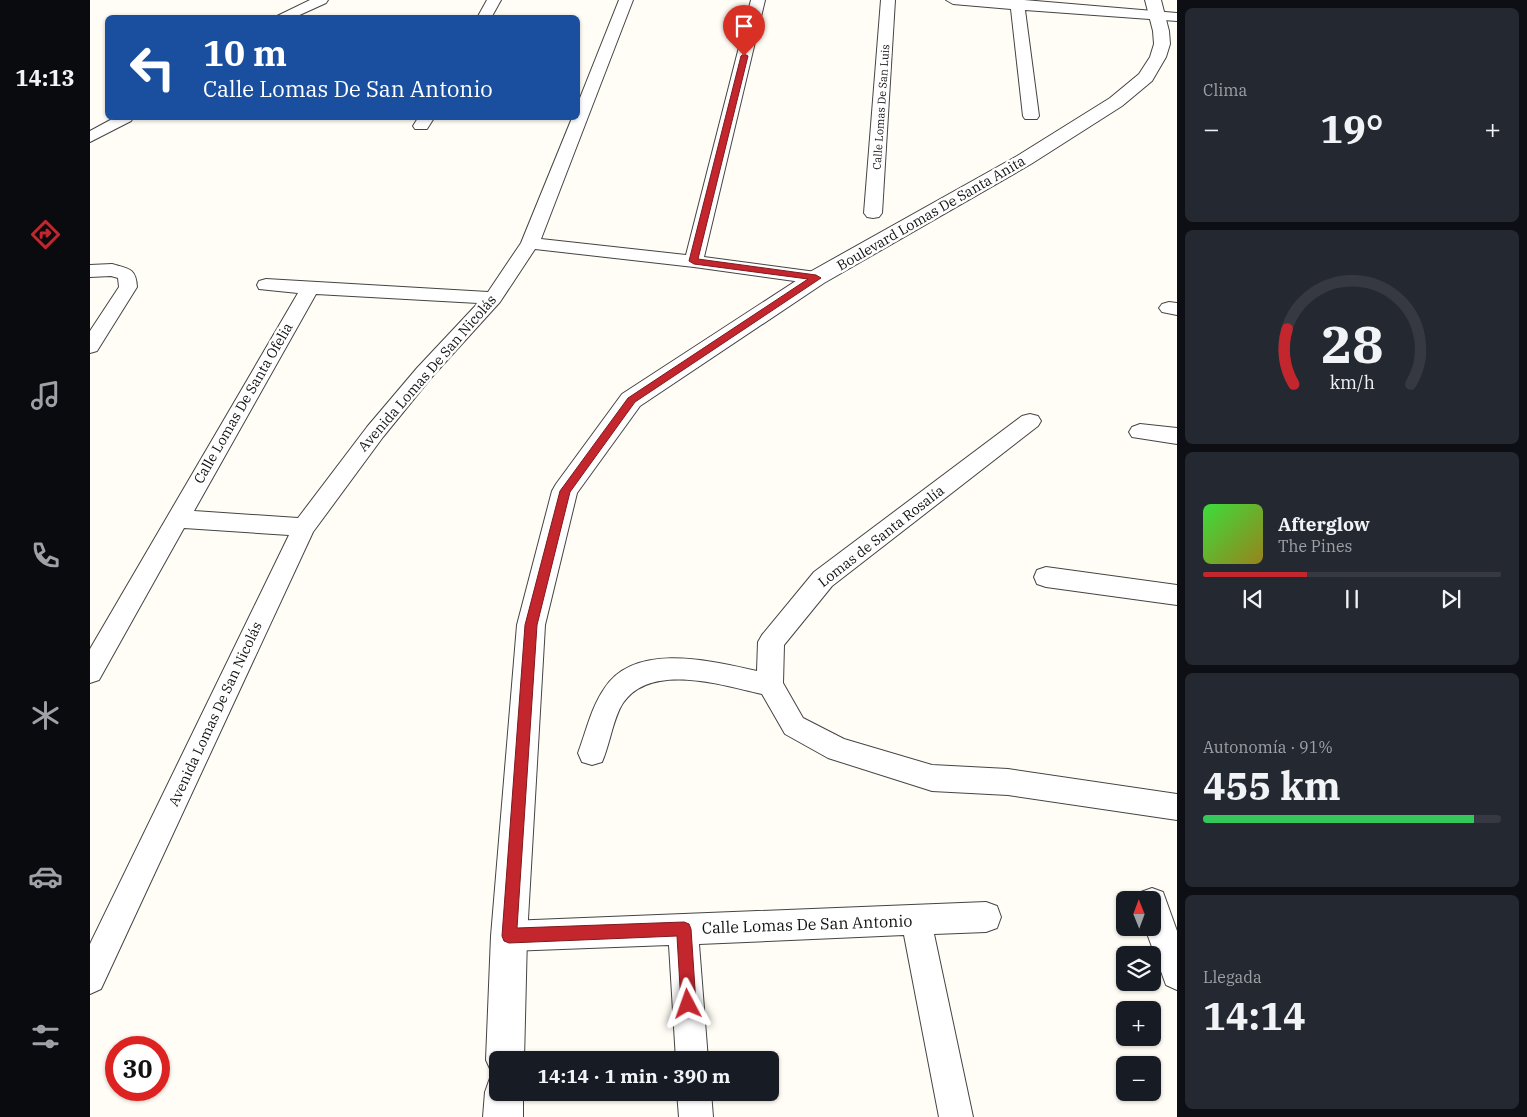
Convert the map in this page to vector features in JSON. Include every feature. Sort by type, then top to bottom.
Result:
[{"type":"street","points":[[287,15],[321,0]]},
{"type":"street","points":[[486,15],[494,0]]},
{"type":"street","name":"Avenida Lomas De San Nicolás","points":[[580,116],[626,0]]},
{"type":"street","points":[[694,261],[758,0]]},
{"type":"street","name":"Calle Lomas De San Luis","points":[[874,213],[888,0]]},
{"type":"street","points":[[953,0],[1163,11]]},
{"type":"street","points":[[1018,3],[1031,116]]},
{"type":"street","name":"Boulevard Lomas De Santa Anita","points":[[505,1051],[509,936],[531,625],[565,491],[631,400],[816,278],[1024,160],[1116,102],[1146,77],[1158,57],[1162,44],[1163,11]]},
{"type":"street","points":[[90,137],[121,120]]},
{"type":"street","name":"Avenida Lomas De San Nicolás","points":[[90,978],[304,527],[375,432],[424,373],[493,298],[530,243],[579,120]]},
{"type":"street","points":[[530,243],[694,261],[816,278]]},
{"type":"street","points":[[90,271],[112,270],[127,275],[128,287],[90,346]]},
{"type":"street","points":[[266,285],[493,298]]},
{"type":"street","name":"Calle Lomas De Santa Ofelia","points":[[90,672],[310,288]]},
{"type":"street","points":[[90,318],[110,317]]},
{"type":"street","name":"Lomas de Santa Rosalía","points":[[770,685],[771,642],[823,579],[1030,421]]},
{"type":"street","points":[[1140,432],[1177,436]]},
{"type":"street","points":[[176,519],[304,527]]},
{"type":"street","points":[[1046,577],[1177,595]]},
{"type":"street","points":[[592,753],[614,695],[635,674],[659,670],[704,671],[770,685],[794,726],[838,749],[932,778],[1008,782],[1177,807]]},
{"type":"street","name":"Calle Lomas De San Antonio","points":[[509,936],[916,919],[986,918]]},
{"type":"street","points":[[916,919],[956,1117]]},
{"type":"street","points":[[1161,927],[1177,974]]},
{"type":"street","points":[[684,929],[691,1051]]},
{"type":"street","points":[[503,1117],[504,1101]]},
{"type":"street","points":[[695,1101],[696,1117]]},
{"type":"route","points":[[688,1004],[684,929],[509,936],[531,625],[565,491],[631,400],[816,278],[694,261],[744,56]]}]
